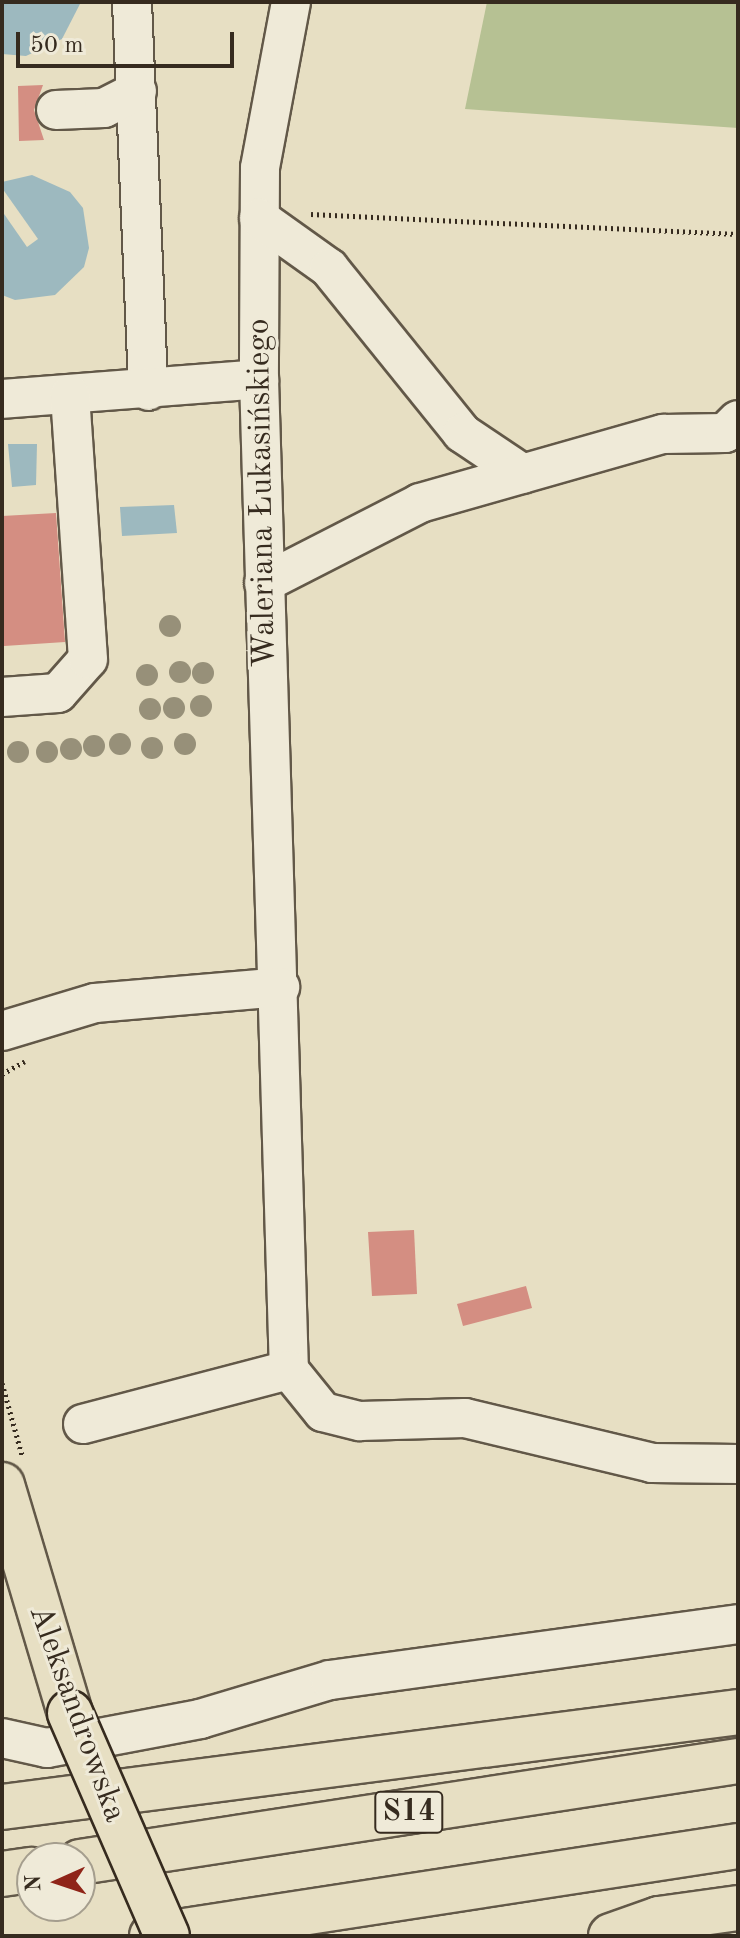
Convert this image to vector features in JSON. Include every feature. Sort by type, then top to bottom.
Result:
[{"type":"main road","name":"Aleksandrowska","points":[[2,1485],[70,1713],[167,1936]]},
{"type":"main road","points":[[2,1807],[193,1777],[738,1712]]},
{"type":"main road","name":"S14","points":[[96,1860],[738,1761]]},
{"type":"main road","points":[[2,1778],[193,1777]]},
{"type":"main road","points":[[152,1936],[738,1846]]},
{"type":"main road","points":[[611,1936],[659,1919],[738,1908]]},
{"type":"street","points":[[132,2],[148,391]]},
{"type":"street","name":"Waleriana Łukasińskiego","points":[[289,1370],[280,987],[264,583],[259,218],[260,168],[291,2]]},
{"type":"street","points":[[56,110],[104,108],[137,91]]},
{"type":"street","points":[[259,218],[329,268],[462,433],[523,474]]},
{"type":"street","points":[[2,399],[148,391],[259,379]]},
{"type":"street","points":[[2,697],[58,693],[88,659],[70,395]]},
{"type":"street","points":[[264,583],[420,503],[663,434],[725,433],[738,420]]},
{"type":"street","points":[[2,1031],[95,1003],[280,987]]},
{"type":"street","points":[[83,1424],[289,1370],[323,1412],[360,1421],[465,1418],[652,1463],[738,1464]]},
{"type":"street","points":[[2,1738],[47,1748],[200,1719],[330,1680],[738,1624]]},
{"type":"path","points":[[259,218],[738,234]]},
{"type":"path","points":[[2,1074],[37,1054]]},
{"type":"green space","points":[[487,2],[738,2],[738,128],[465,109]]},
{"type":"water","points":[[2,2],[81,2],[62,39],[26,56],[2,54]]},
{"type":"water","points":[[32,175],[70,192],[83,208],[89,248],[84,267],[55,295],[15,300],[2,295],[2,182]]},
{"type":"water","points":[[8,444],[37,444],[36,485],[12,487]]},
{"type":"water","points":[[174,505],[177,533],[122,536],[120,507]]},
{"type":"pier","points":[[2,188],[38,239],[27,247],[2,211]]},
{"type":"building","points":[[43,85],[34,110],[44,140],[19,141],[18,86]]},
{"type":"building","points":[[56,513],[65,642],[4,646],[2,516]]},
{"type":"building","points":[[414,1230],[417,1294],[372,1296],[368,1232]]},
{"type":"building","points":[[526,1286],[532,1308],[463,1326],[457,1304]]}]
